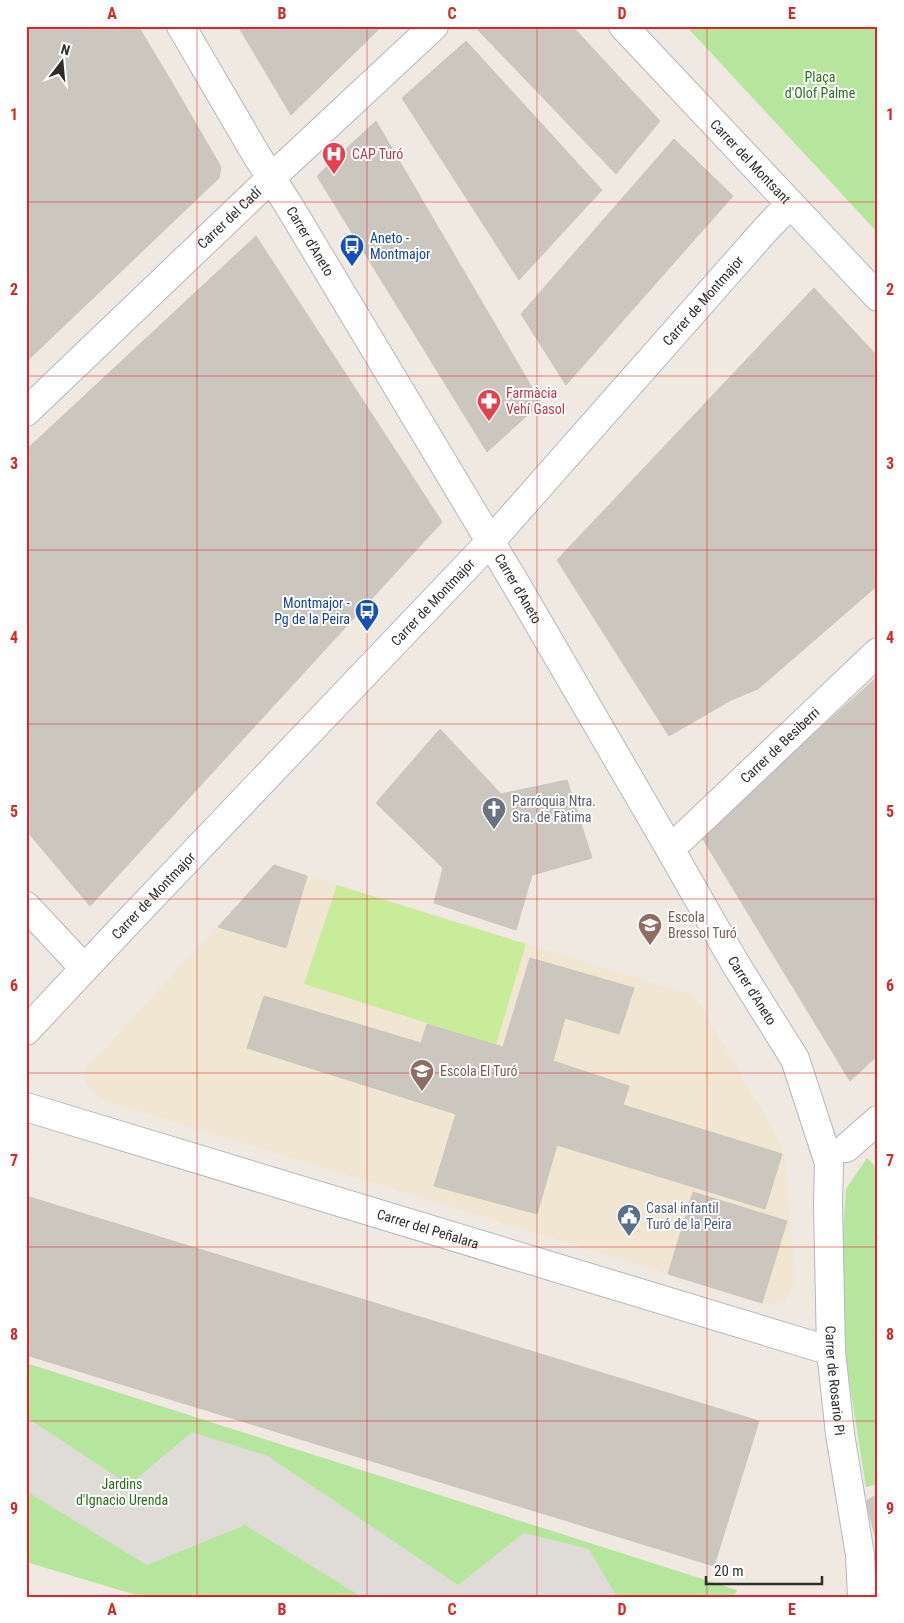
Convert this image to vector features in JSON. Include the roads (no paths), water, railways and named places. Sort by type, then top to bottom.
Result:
[{"type":"street","name":"Carrer d'Aneto","points":[[181,26],[519,590],[666,840],[735,963],[795,1059],[838,1156]]},
{"type":"street","name":"Carrer del Cadí","points":[[26,412],[271,178],[434,26]]},
{"type":"street","name":"Carrer del Montsant","points":[[623,26],[878,297]]},
{"type":"street","name":"Carrer de Montmajor","points":[[26,1031],[490,542],[790,204]]},
{"type":"street","name":"Carrer de Besiberri","points":[[682,838],[878,652]]},
{"type":"street","points":[[26,906],[84,968]]},
{"type":"street","name":"Carrer del Peñalara","points":[[26,1107],[830,1351]]},
{"type":"street","points":[[838,1156],[878,1120]]},
{"type":"street","name":"Carrer de Rosario Pi","points":[[838,1156],[828,1204],[830,1351],[840,1434],[860,1555],[862,1597]]},
{"type":"place","name":"CAP Turó","points":[[334,175]]},
{"type":"place","name":"Aneto - Montmajor","points":[[352,267]]},
{"type":"place","name":"Farmàcia Vehí Gasol","points":[[489,422]]},
{"type":"place","name":"Montmajor - Pg de la Peira","points":[[367,632]]},
{"type":"place","name":"Parróquia Ntra. Sra. de Fàtima","points":[[494,830]]},
{"type":"place","name":"Escola Bressol Turó","points":[[650,946]]},
{"type":"place","name":"Escola El Turó","points":[[422,1092]]},
{"type":"place","name":"Casal infantil Turó de la Peira","points":[[629,1237]]},
{"type":"park label","name":"Plaça d'Olof Palme","points":[[820,86]]},
{"type":"park label","name":"Jardins d'Ignacio Urenda","points":[[122,1492]]}]
